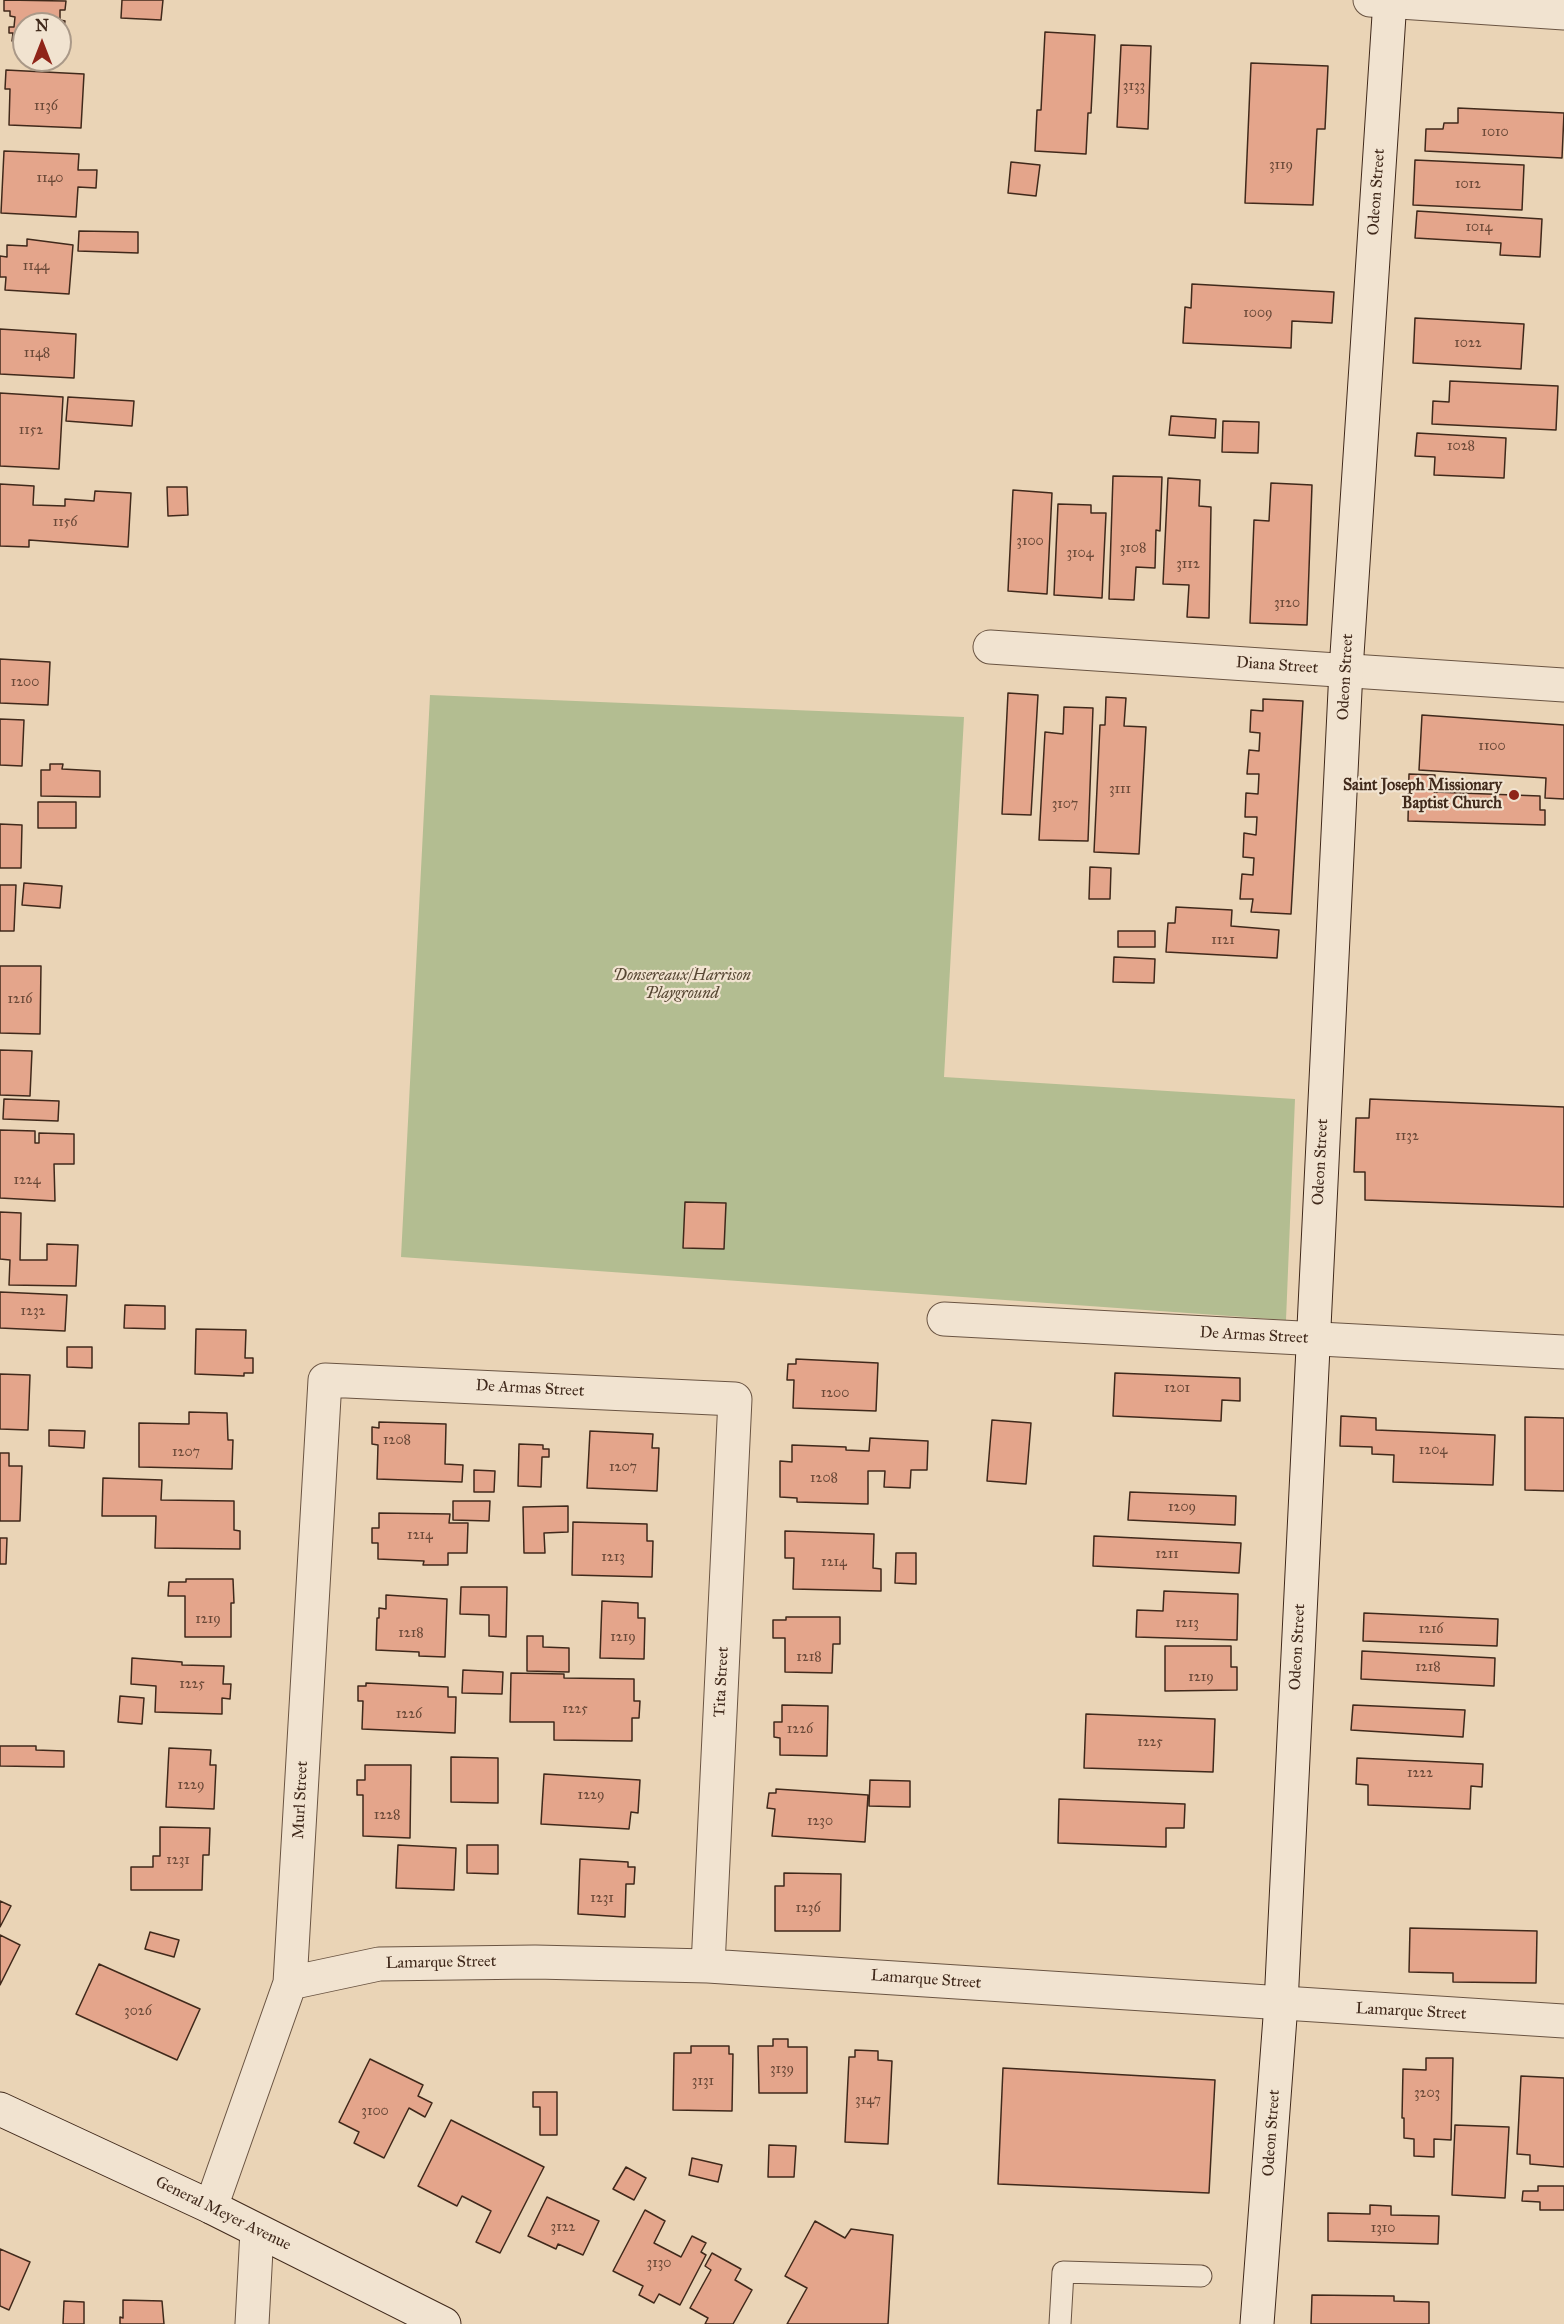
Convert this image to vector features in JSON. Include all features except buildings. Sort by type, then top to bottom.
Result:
[{"type":"street","points":[[1383,0],[1564,13]]},
{"type":"street","name":"Odeon Street","points":[[1257,2324],[1281,2004],[1346,670],[1383,0]]},
{"type":"street","name":"Diana Street","points":[[990,647],[1564,685]]},
{"type":"street","name":"De Armas Street","points":[[944,1319],[1564,1352]]},
{"type":"street","name":"De Armas Street","points":[[325,1380],[735,1399]]},
{"type":"street","name":"Murl Street","points":[[211,2207],[290,1983],[325,1380]]},
{"type":"street","name":"Tita Street","points":[[708,1966],[735,1399]]},
{"type":"street","name":"Lamarque Street","points":[[290,1983],[380,1964],[535,1962],[708,1966],[1564,2021]]},
{"type":"street","name":"General Meyer Avenue","points":[[0,2109],[211,2207],[444,2324]]},
{"type":"street","points":[[252,2324],[258,2231]]},
{"type":"lane","points":[[1060,2324],[1063,2272],[1201,2276]]},
{"type":"green space","name":"Donsereaux/Harrison Playground","points":[[430,695],[964,717],[944,1077],[1295,1099],[1286,1320],[401,1257]]},
{"type":"place","name":"Saint Joseph Missionary Baptist Church","points":[[1514,795]]}]
